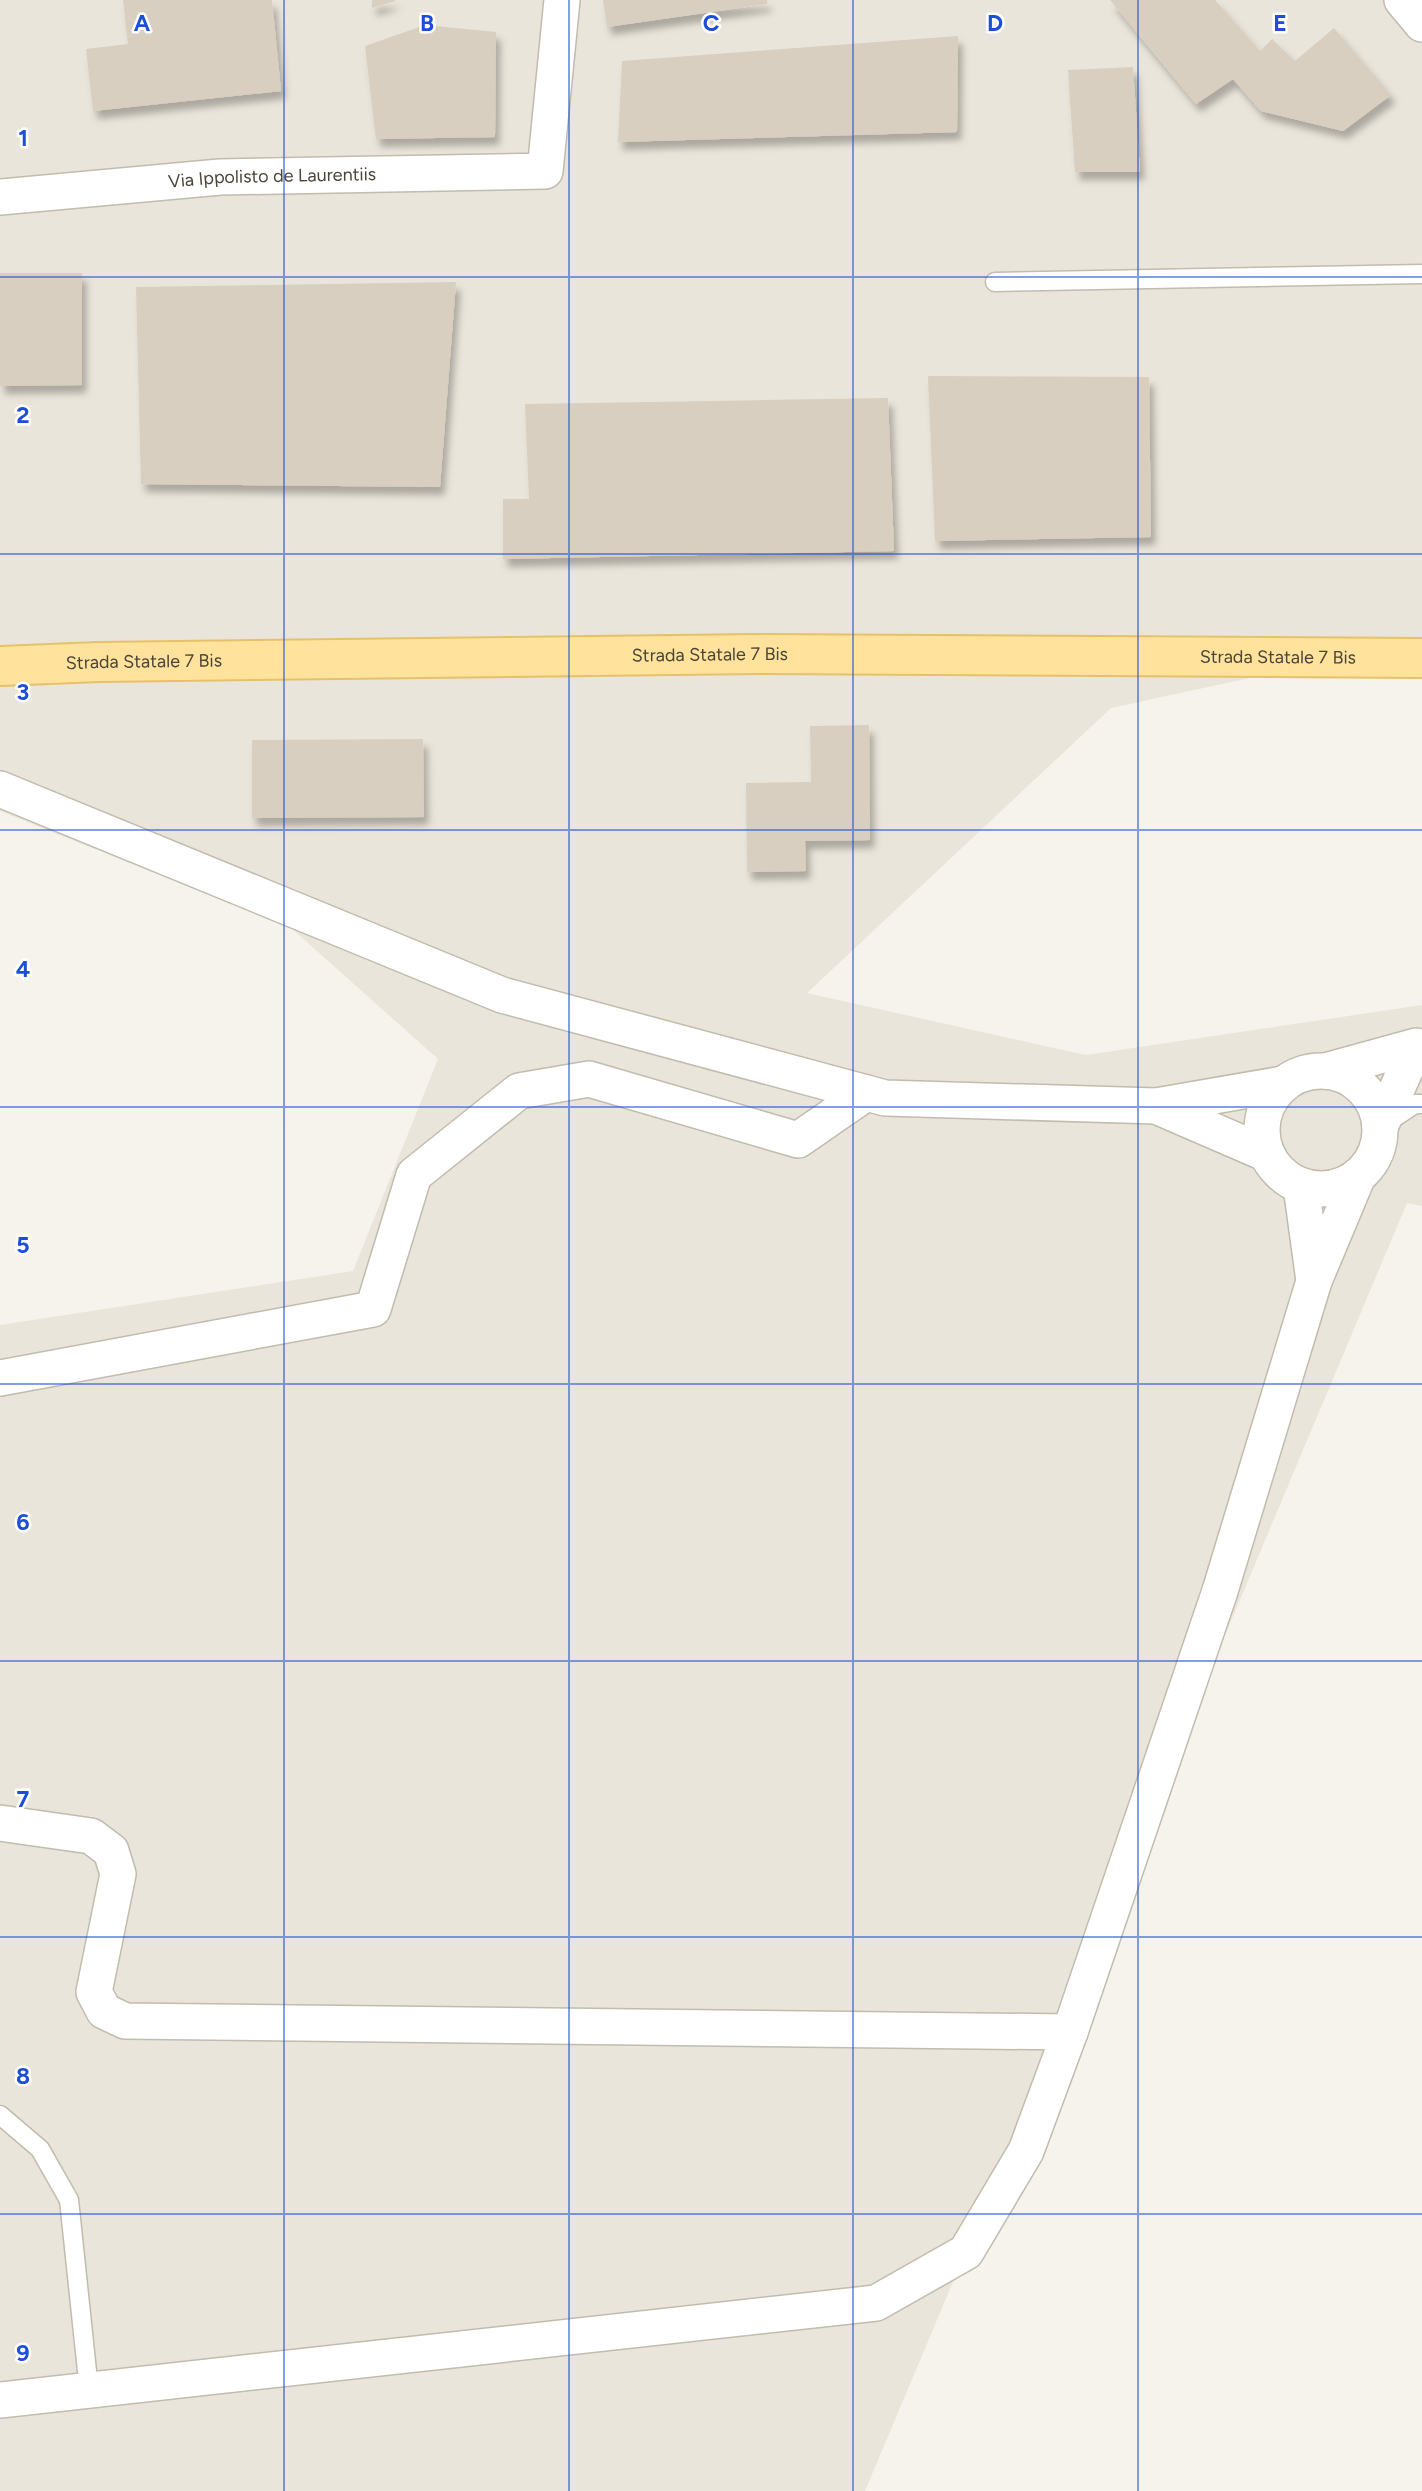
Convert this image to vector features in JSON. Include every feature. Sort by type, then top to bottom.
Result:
[{"type":"main road","name":"Strada Statale 7 Bis","points":[[0,666],[99,662],[759,654],[1422,658]]},
{"type":"street","name":"Via Ippolisto de Laurentiis","points":[[0,197],[220,177],[545,171],[562,0]]},
{"type":"street","points":[[1402,0],[1422,24]]},
{"type":"street","points":[[0,789],[502,995],[885,1098],[1156,1106],[1283,1084]]},
{"type":"street","points":[[1325,1071],[1342,1075],[1357,1083],[1369,1095],[1377,1110],[1380,1127],[1378,1145],[1371,1163],[1358,1176],[1340,1186],[1321,1189],[1301,1186],[1287,1179],[1275,1168],[1267,1154],[1261,1135],[1263,1116],[1271,1098],[1283,1084],[1296,1076],[1325,1071],[1419,1044]]},
{"type":"street","points":[[1380,1127],[1419,1044]]},
{"type":"street","points":[[0,1378],[373,1309],[414,1175],[519,1091],[589,1079],[798,1140],[866,1093]]},
{"type":"street","points":[[1156,1106],[1267,1154]]},
{"type":"street","points":[[0,2400],[876,2303],[966,2252],[1026,2151],[1070,2032],[1220,1591],[1314,1281],[1358,1176]]},
{"type":"street","points":[[1301,1186],[1314,1281]]},
{"type":"street","points":[[0,1823],[91,1836],[111,1851],[118,1874],[94,1992],[104,2011],[125,2021],[1070,2032]]},
{"type":"lane","points":[[995,282],[1422,274]]},
{"type":"lane","points":[[1380,1127],[1415,1104],[1422,1104]]},
{"type":"lane","points":[[0,2115],[40,2149],[69,2200],[89,2390]]},
{"type":"shaded area","points":[[0,0],[1422,0],[1422,641],[1111,708],[807,993],[1086,1055],[1422,1005],[1422,1206],[1407,1203],[865,2491],[0,2491],[0,1325],[353,1271],[438,1059],[290,927],[0,811]]},
{"type":"building","points":[[123,0],[272,0],[281,91],[93,111],[86,49],[128,44]]},
{"type":"building","points":[[372,0],[395,0],[395,1],[372,8]]},
{"type":"building","points":[[603,0],[767,0],[767,4],[607,27]]},
{"type":"building","points":[[1110,0],[1215,0],[1260,51],[1272,39],[1295,61],[1334,28],[1391,95],[1343,131],[1261,111],[1233,79],[1196,104]]},
{"type":"building","points":[[425,25],[496,32],[495,137],[376,139],[365,46]]},
{"type":"building","points":[[958,36],[957,132],[618,142],[622,61]]},
{"type":"building","points":[[1133,67],[1140,172],[1075,172],[1068,70]]},
{"type":"building","points":[[0,273],[82,273],[82,385],[0,386]]},
{"type":"building","points":[[456,282],[440,487],[141,484],[136,287]]},
{"type":"building","points":[[928,376],[1149,377],[1151,537],[935,541]]},
{"type":"building","points":[[888,398],[894,551],[503,559],[503,499],[529,499],[525,404]]},
{"type":"building","points":[[869,725],[870,840],[805,841],[806,871],[747,872],[746,783],[811,782],[810,726]]},
{"type":"building","points":[[423,739],[424,817],[252,818],[252,740]]}]
